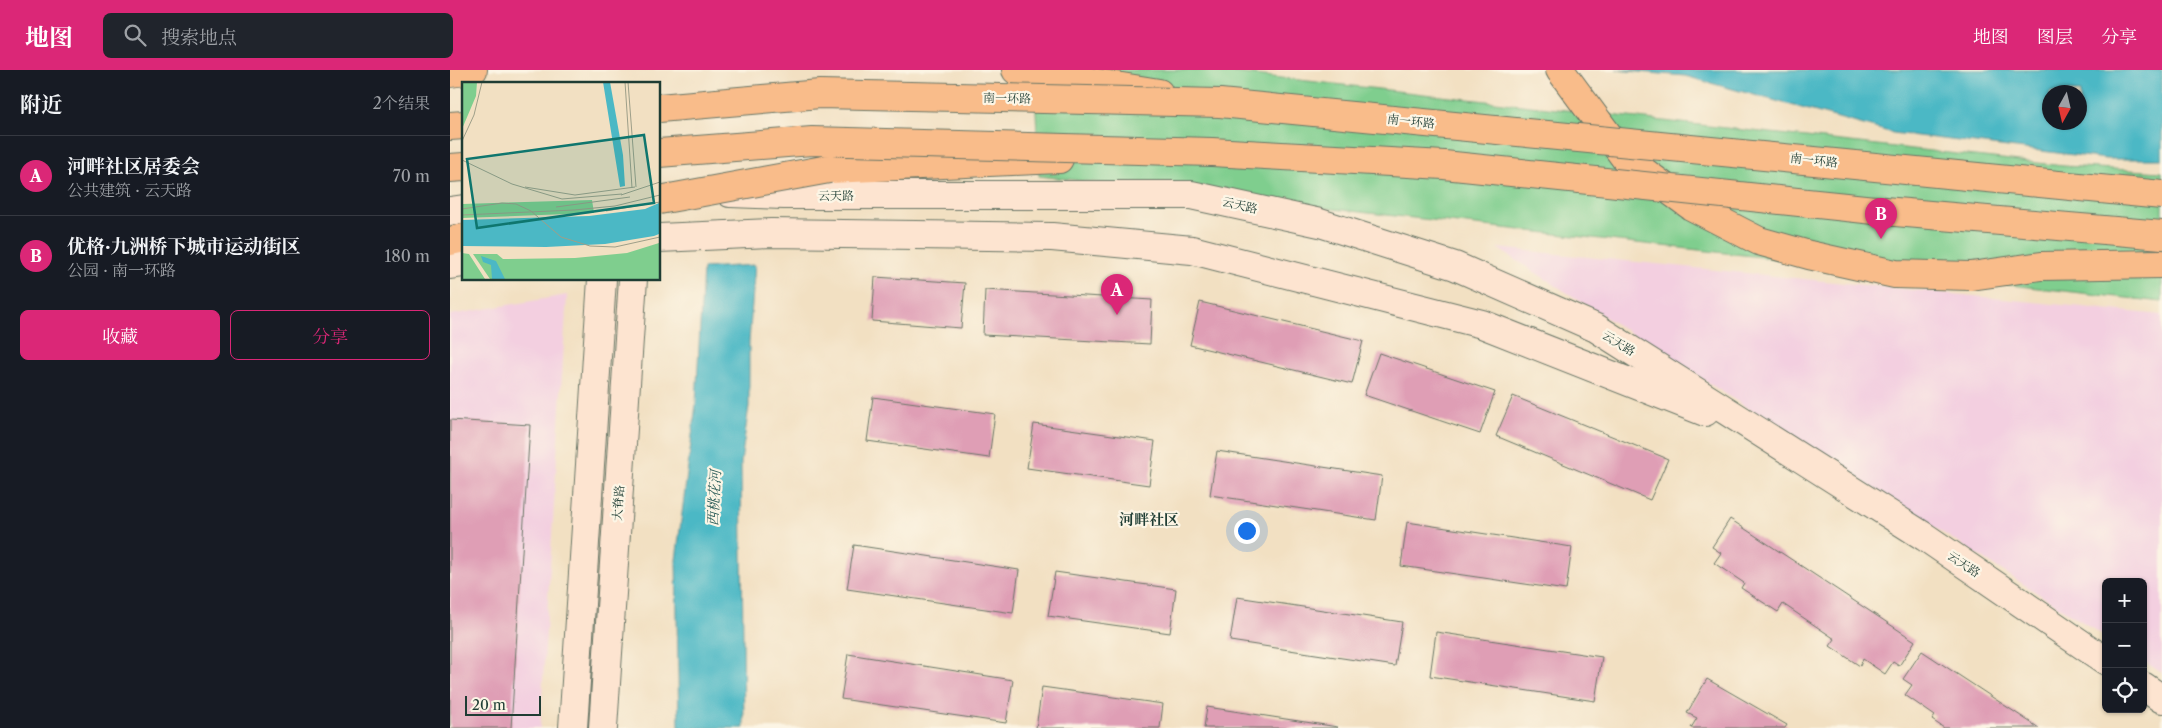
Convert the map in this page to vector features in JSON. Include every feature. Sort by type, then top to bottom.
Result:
[{"type":"highway","points":[[450,73],[472,70]]},
{"type":"highway","points":[[1016,70],[1220,103]]},
{"type":"highway","points":[[1562,73],[1625,158],[1691,206],[1759,240],[1809,255],[1895,274],[1971,276],[2041,266],[2162,264]]},
{"type":"highway","name":"南一环路","points":[[660,108],[820,94],[1220,103],[2162,194]]},
{"type":"highway","points":[[660,153],[812,141],[1212,152],[1444,165],[1884,211],[2162,235]]},
{"type":"highway","points":[[660,193],[829,169],[1212,152]]},
{"type":"main road","name":"云天路","points":[[660,193],[784,195],[1191,195],[1320,223],[1455,266],[1596,328],[1925,537],[2102,658]]},
{"type":"main road","name":"云天路","points":[[663,238],[771,233],[1052,237],[1192,250],[1482,324],[1769,438]]},
{"type":"main road","points":[[573,728],[602,280]]},
{"type":"main road","name":"大脊路","points":[[603,728],[633,280]]},
{"type":"main road","points":[[2147,689],[2162,699]]},
{"type":"shaded area","points":[[1497,248],[2162,315],[2162,673],[2147,664],[2147,578],[2102,578],[2102,634]]},
{"type":"shaded area","points":[[567,295],[540,728],[450,728],[450,315]]},
{"type":"green space","points":[[1034,70],[1210,70],[2064,166],[2162,172],[2162,302],[1039,176]]},
{"type":"water","points":[[1615,70],[2162,70],[2162,159],[2107,159],[1893,133],[1685,76]]},
{"type":"water","name":"西桃花河","points":[[755,265],[749,342],[749,406],[741,462],[744,728],[679,728],[676,560],[696,404],[703,268]]},
{"type":"building","points":[[875,277],[965,283],[961,328],[872,321]]},
{"type":"building","points":[[985,290],[1152,300],[1150,344],[983,335]]},
{"type":"building","points":[[1200,302],[1363,341],[1352,384],[1190,345]]},
{"type":"building","points":[[1379,353],[1495,392],[1480,434],[1364,395]]},
{"type":"building","points":[[1513,396],[1668,459],[1650,500],[1496,436]]},
{"type":"building","points":[[873,397],[995,414],[989,458],[867,441]]},
{"type":"building","points":[[450,420],[530,425],[511,728],[450,728]]},
{"type":"building","points":[[1034,424],[1155,441],[1149,485],[1027,468]]},
{"type":"building","points":[[1217,451],[1382,476],[1376,520],[1210,495]]},
{"type":"building","points":[[1730,519],[1915,641],[1899,666],[1893,662],[1885,674],[1863,659],[1860,666],[1830,646],[1835,639],[1783,604],[1778,612],[1741,588],[1744,583],[1714,563],[1721,553],[1712,547]]},
{"type":"building","points":[[1407,522],[1572,547],[1566,590],[1401,566]]},
{"type":"building","points":[[854,545],[1019,570],[1013,613],[847,589]]},
{"type":"building","points":[[1055,572],[1176,589],[1170,633],[1048,616]]},
{"type":"building","points":[[1237,597],[1402,622],[1395,666],[1230,641]]},
{"type":"building","points":[[1436,632],[1602,657],[1595,701],[1430,676]]},
{"type":"building","points":[[1922,651],[2039,728],[1944,728],[1932,720],[1935,716],[1905,695],[1912,685],[1903,679]]},
{"type":"building","points":[[848,654],[1013,680],[1006,723],[841,699]]},
{"type":"building","points":[[1707,679],[1787,725],[1785,728],[1691,728],[1697,718],[1687,713]]},
{"type":"building","points":[[1042,687],[1163,704],[1160,728],[1036,728]]},
{"type":"building","points":[[1207,707],[1338,727],[1204,728]]},
{"type":"place","name":"优格·九洲桥下城市运动街区","points":[[1881,239]]},
{"type":"place","name":"河畔社区居委会","points":[[1117,315]]},
{"type":"district","name":"河畔社区","points":[[1149,519]]}]
